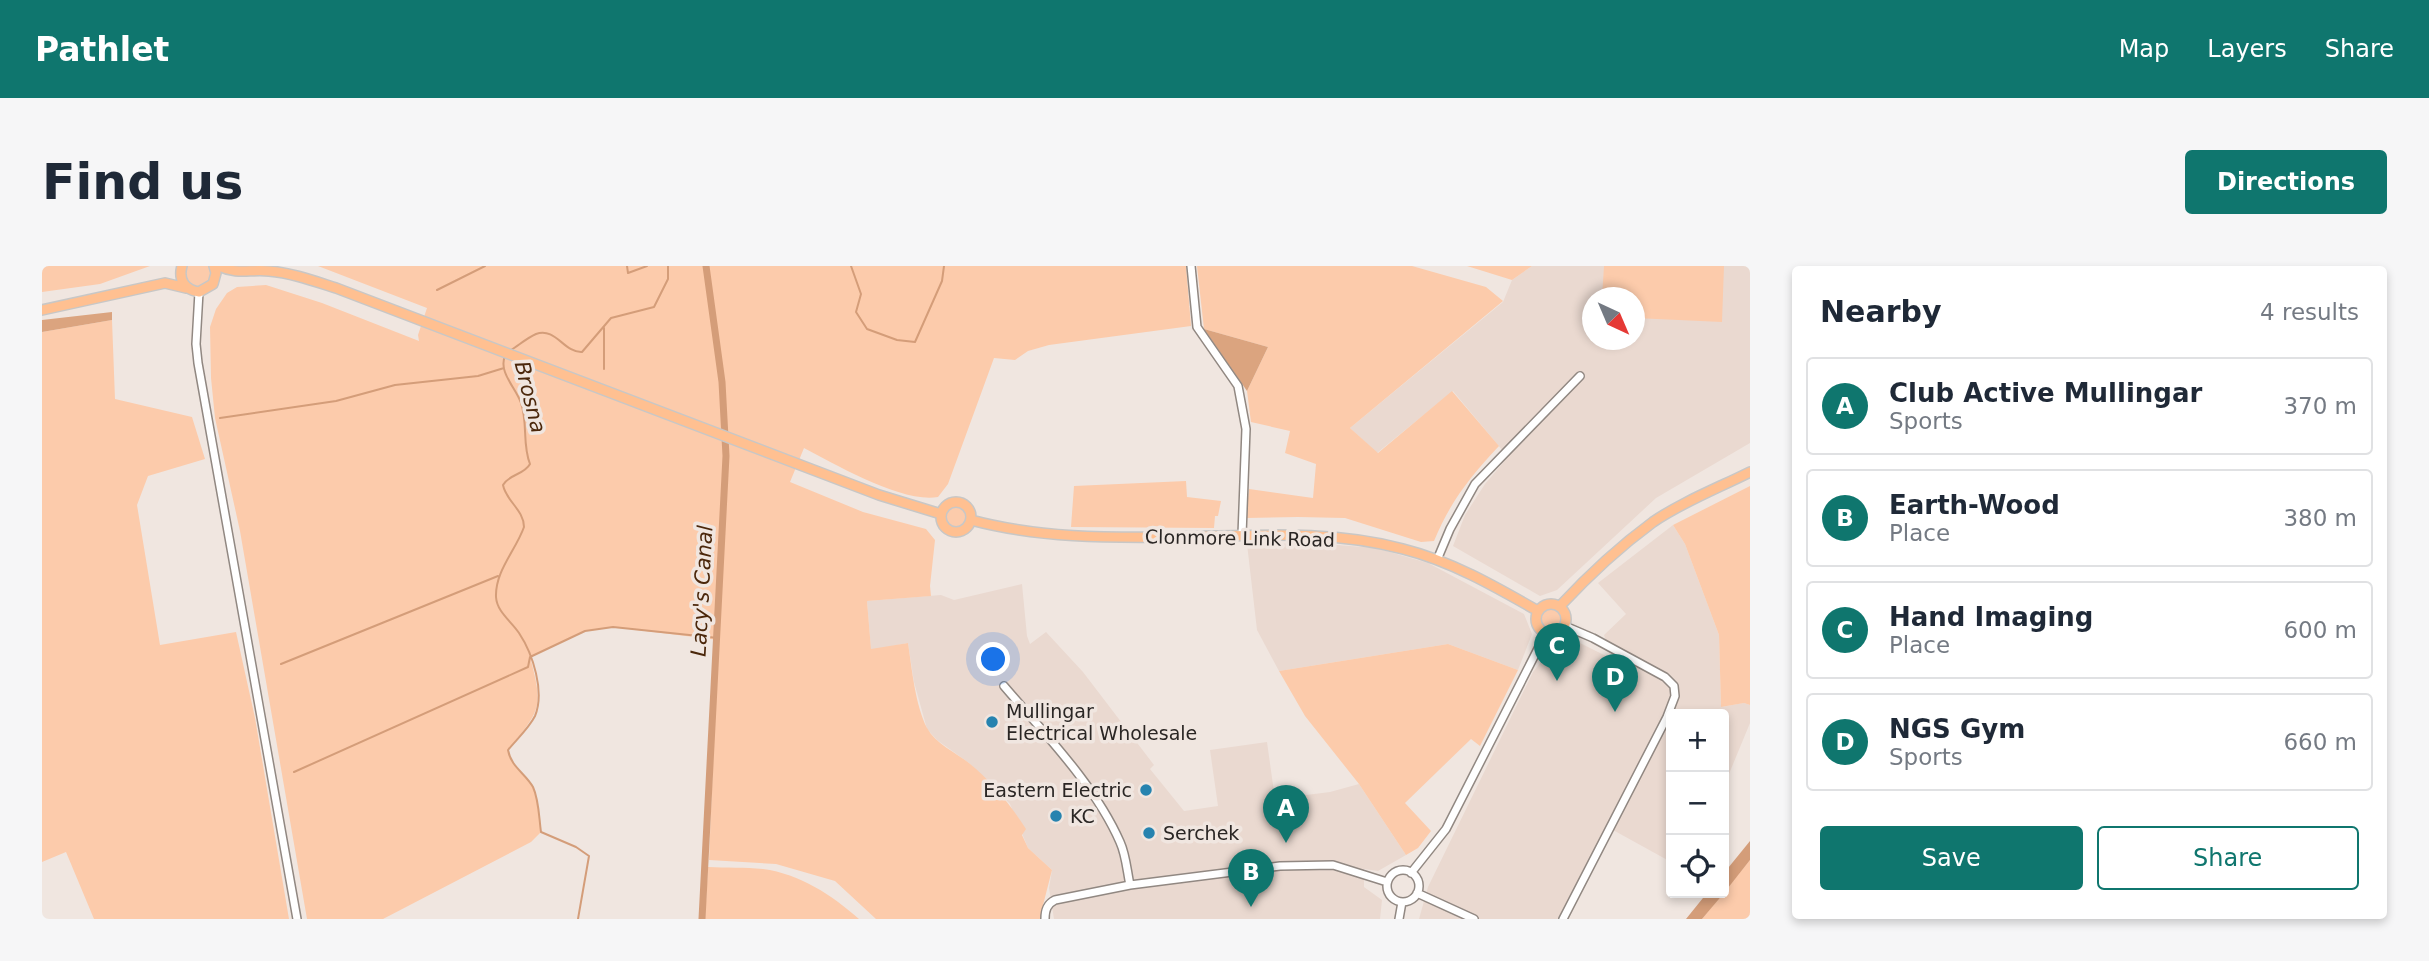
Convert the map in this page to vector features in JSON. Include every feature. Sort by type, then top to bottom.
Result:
[{"type":"main road","points":[[213,284],[216,266],[232,272],[268,271],[293,276],[357,297],[879,495],[941,514]]},
{"type":"main road","points":[[165,283],[181,268]]},
{"type":"main road","points":[[181,268],[181,280],[187,288]]},
{"type":"main road","points":[[42,310],[165,283],[199,292],[232,272]]},
{"type":"main road","points":[[1560,606],[1565,613],[1565,626],[1559,632],[1546,633],[1536,622],[1538,611],[1545,605],[1560,606],[1606,560],[1654,521],[1750,472]]},
{"type":"main road","points":[[958,502],[967,506],[971,520],[966,528],[953,532],[942,523],[941,514],[946,506],[958,502]]},
{"type":"main road","name":"Clonmore Link Road","points":[[971,520],[1021,531],[1059,535],[1327,536],[1402,548],[1473,576],[1538,611]]},
{"type":"street","points":[[1191,266],[1197,327],[1238,386],[1246,429],[1242,535]]},
{"type":"street","points":[[199,292],[197,344],[200,375],[270,754],[297,919]]},
{"type":"street","points":[[1437,560],[1450,529],[1475,484],[1580,376]]},
{"type":"street","points":[[1563,919],[1667,718],[1675,696],[1675,686],[1664,677],[1593,638],[1565,626]]},
{"type":"street","points":[[1412,873],[1446,829],[1546,633]]},
{"type":"street","points":[[1004,686],[1061,752],[1104,811],[1122,845],[1130,885]]},
{"type":"street","points":[[1045,919],[1049,903],[1055,900],[1130,885],[1279,866],[1333,865],[1387,882]]},
{"type":"street","points":[[1397,871],[1412,873],[1419,884],[1411,900],[1402,902],[1390,896],[1387,882],[1397,871]]},
{"type":"street","points":[[1417,892],[1474,919]]},
{"type":"street","points":[[1399,919],[1402,902]]},
{"type":"shaded area","points":[[42,266],[150,266],[100,284],[42,292]]},
{"type":"shaded area","points":[[186,266],[210,266],[213,275],[209,284],[197,289],[185,282]]},
{"type":"shaded area","points":[[318,266],[1186,266],[1191,326],[1049,345],[1028,351],[1015,360],[994,358],[948,484],[938,497],[923,497],[888,489],[804,448],[790,482],[863,512],[926,529],[935,540],[931,596],[867,601],[871,649],[908,643],[917,697],[927,728],[935,739],[969,763],[1000,794],[1026,829],[1022,835],[1028,848],[1052,870],[1042,919],[876,919],[835,881],[776,864],[709,860],[718,640],[613,627],[585,631],[530,657],[537,688],[536,708],[527,726],[508,750],[512,761],[530,782],[537,798],[541,832],[531,842],[383,919],[307,919],[240,531],[215,418],[210,327],[216,309],[227,293],[237,287],[266,285],[322,303],[419,341],[418,335],[427,308]]},
{"type":"shaded area","points":[[1197,266],[1412,266],[1486,287],[1503,301],[1350,428],[1378,453],[1452,391],[1499,446],[1462,490],[1434,541],[1421,542],[1345,518],[1246,518],[1249,489],[1313,498],[1316,464],[1285,453],[1290,431],[1251,422],[1247,391],[1268,347],[1204,329]]},
{"type":"shaded area","points":[[1467,266],[1532,266],[1512,280]]},
{"type":"shaded area","points":[[1532,266],[1750,266],[1750,443],[1656,498],[1557,590],[1540,596],[1453,546],[1465,515],[1485,484],[1508,457],[1453,391],[1377,453],[1350,428],[1503,302],[1512,280]]},
{"type":"shaded area","points":[[1604,266],[1724,266],[1722,322],[1645,318],[1645,287],[1603,287]]},
{"type":"shaded area","points":[[112,312],[112,320],[42,332],[42,320]]},
{"type":"shaded area","points":[[112,320],[115,399],[192,417],[205,459],[148,476],[137,505],[160,645],[236,632],[255,718],[289,919],[94,919],[66,852],[42,862],[42,332]]},
{"type":"shaded area","points":[[1204,329],[1268,347],[1247,391]]},
{"type":"shaded area","points":[[1186,481],[1187,497],[1221,501],[1214,528],[1071,527],[1074,486]]},
{"type":"shaded area","points":[[1750,486],[1750,705],[1744,703],[1721,707],[1719,635],[1685,544],[1673,525]]},
{"type":"shaded area","points":[[952,507],[960,507],[966,517],[960,527],[952,527],[946,521],[946,513]]},
{"type":"shaded area","points":[[1673,525],[1685,544],[1719,635],[1721,707],[1744,703],[1750,705],[1750,723],[1729,774],[1729,709],[1666,709],[1666,859],[1613,830],[1566,919],[1419,919],[1428,887],[1533,672],[1554,646],[1574,640],[1618,662],[1624,652],[1607,644],[1604,635],[1626,614],[1598,583]]},
{"type":"shaded area","points":[[1311,543],[1376,548],[1428,563],[1524,614],[1532,634],[1518,670],[1448,644],[1279,671],[1257,630],[1247,544]]},
{"type":"shaded area","points":[[1022,584],[1030,644],[1046,632],[1083,672],[1154,765],[1150,769],[1184,811],[1218,806],[1210,750],[1267,742],[1275,799],[1330,792],[1359,784],[1406,855],[1378,871],[1364,869],[1364,887],[1382,900],[1380,919],[1054,919],[1049,888],[1052,870],[1028,848],[1010,804],[969,763],[937,740],[927,729],[914,682],[908,643],[871,650],[867,601],[941,595],[954,600]]},
{"type":"shaded area","points":[[1551,607],[1559,611],[1563,619],[1559,627],[1551,631],[1543,627],[1539,619],[1543,611]]},
{"type":"shaded area","points":[[1448,644],[1518,670],[1480,746],[1471,739],[1405,803],[1431,831],[1418,848],[1406,855],[1359,784],[1305,716],[1279,671]]},
{"type":"shaded area","points":[[1750,841],[1750,860],[1729,887],[1729,867]]},
{"type":"shaded area","points":[[1750,860],[1750,919],[1702,919],[1719,898],[1729,898],[1729,886]]},
{"type":"shaded area","points":[[708,867],[763,869],[790,876],[827,894],[859,919],[705,919]]},
{"type":"shaded area","points":[[1703,898],[1720,898],[1702,919],[1686,919]]},
{"type":"waterway","points":[[437,290],[485,266]]},
{"type":"waterway","name":"Brosna","points":[[627,266],[628,273],[647,266]]},
{"type":"waterway","name":"Brosna","points":[[511,350],[536,334],[543,333],[555,337],[570,349],[582,352],[611,318],[654,307],[668,279],[668,266]]},
{"type":"waterway","name":"Lacy's Canal","points":[[702,919],[726,456],[722,382],[706,266]]},
{"type":"waterway","points":[[851,266],[861,294],[856,312],[867,329],[897,340],[915,342],[942,281],[944,266]]},
{"type":"waterway","points":[[604,328],[604,369]]},
{"type":"waterway","name":"Brosna","points":[[505,356],[504,368],[523,411],[530,464],[503,485],[521,516],[524,527],[502,569],[496,597],[502,612],[529,651],[539,696],[535,716],[508,750],[512,761],[533,787],[538,803],[541,832],[576,847],[589,856],[578,919]]},
{"type":"waterway","points":[[220,418],[336,401],[395,385],[478,376],[504,368]]},
{"type":"waterway","points":[[281,664],[498,576]]},
{"type":"waterway","points":[[294,772],[528,667],[530,657],[585,631],[613,627],[718,638]]},
{"type":"place","name":"Hand Imaging","points":[[1557,681]]},
{"type":"place","name":"NGS Gym","points":[[1615,712]]},
{"type":"place","name":"Mullingar Electrical Wholesale","points":[[992,722]]},
{"type":"place","name":"Eastern Electric","points":[[1146,790]]},
{"type":"place","name":"KC","points":[[1056,816]]},
{"type":"place","name":"Serchek","points":[[1149,833]]},
{"type":"place","name":"Club Active Mullingar","points":[[1286,843]]},
{"type":"place","name":"Earth-Wood","points":[[1251,907]]}]
